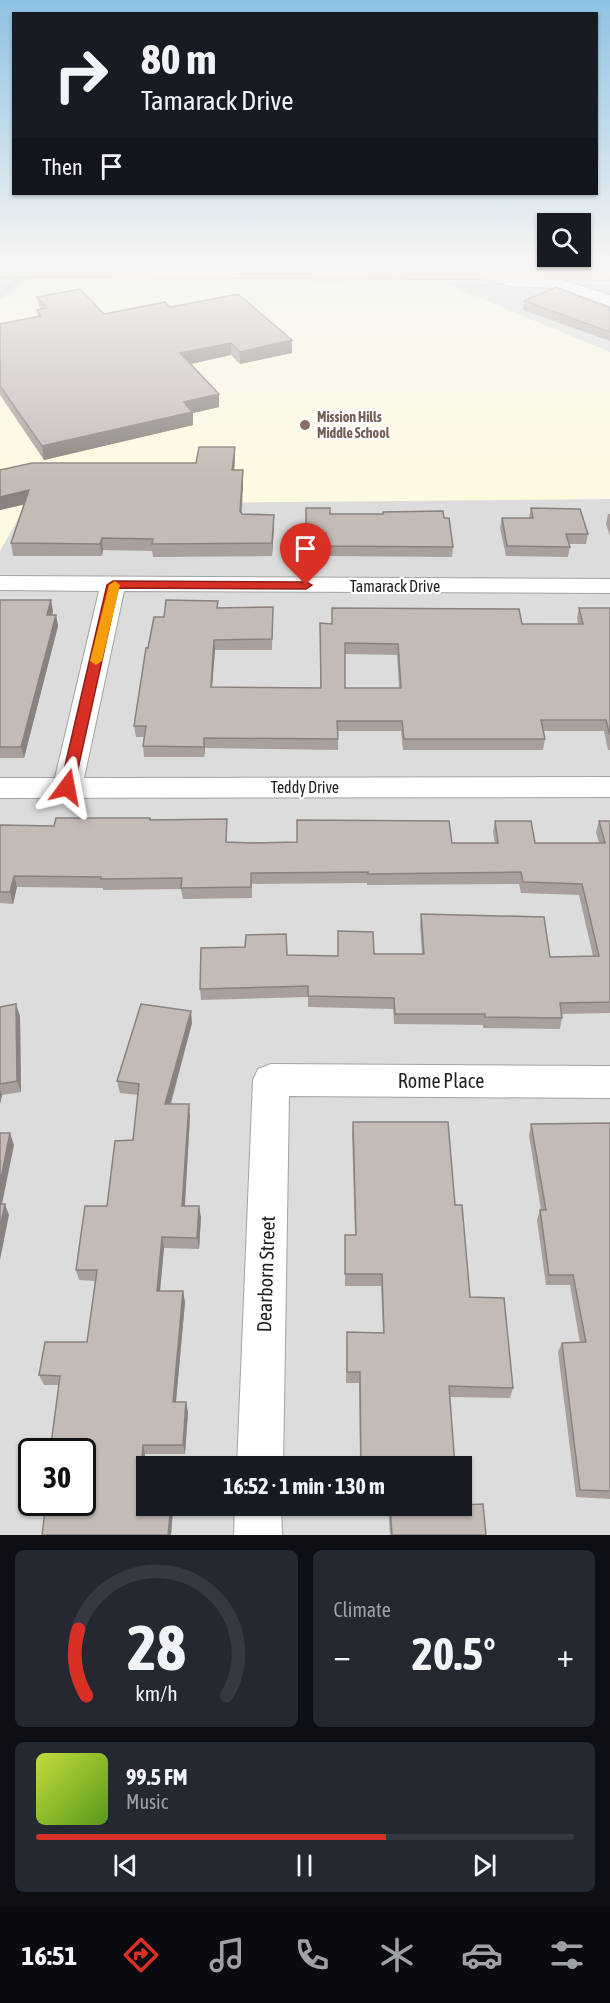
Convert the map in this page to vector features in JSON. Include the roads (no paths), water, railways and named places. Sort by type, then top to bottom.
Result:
[{"type":"street","name":"Tamarack Drive","points":[[0,583],[610,586]]},
{"type":"street","points":[[67,787],[113,585]]},
{"type":"street","name":"Teddy Drive","points":[[0,788],[610,787]]},
{"type":"street","name":"Rome Place","points":[[272,1080],[610,1082]]},
{"type":"street","name":"Dearborn Street","points":[[260,1456],[272,1080]]},
{"type":"street","points":[[258,1516],[258,1535]]},
{"type":"place","name":"Mission Hills Middle School","points":[[305,425]]}]
